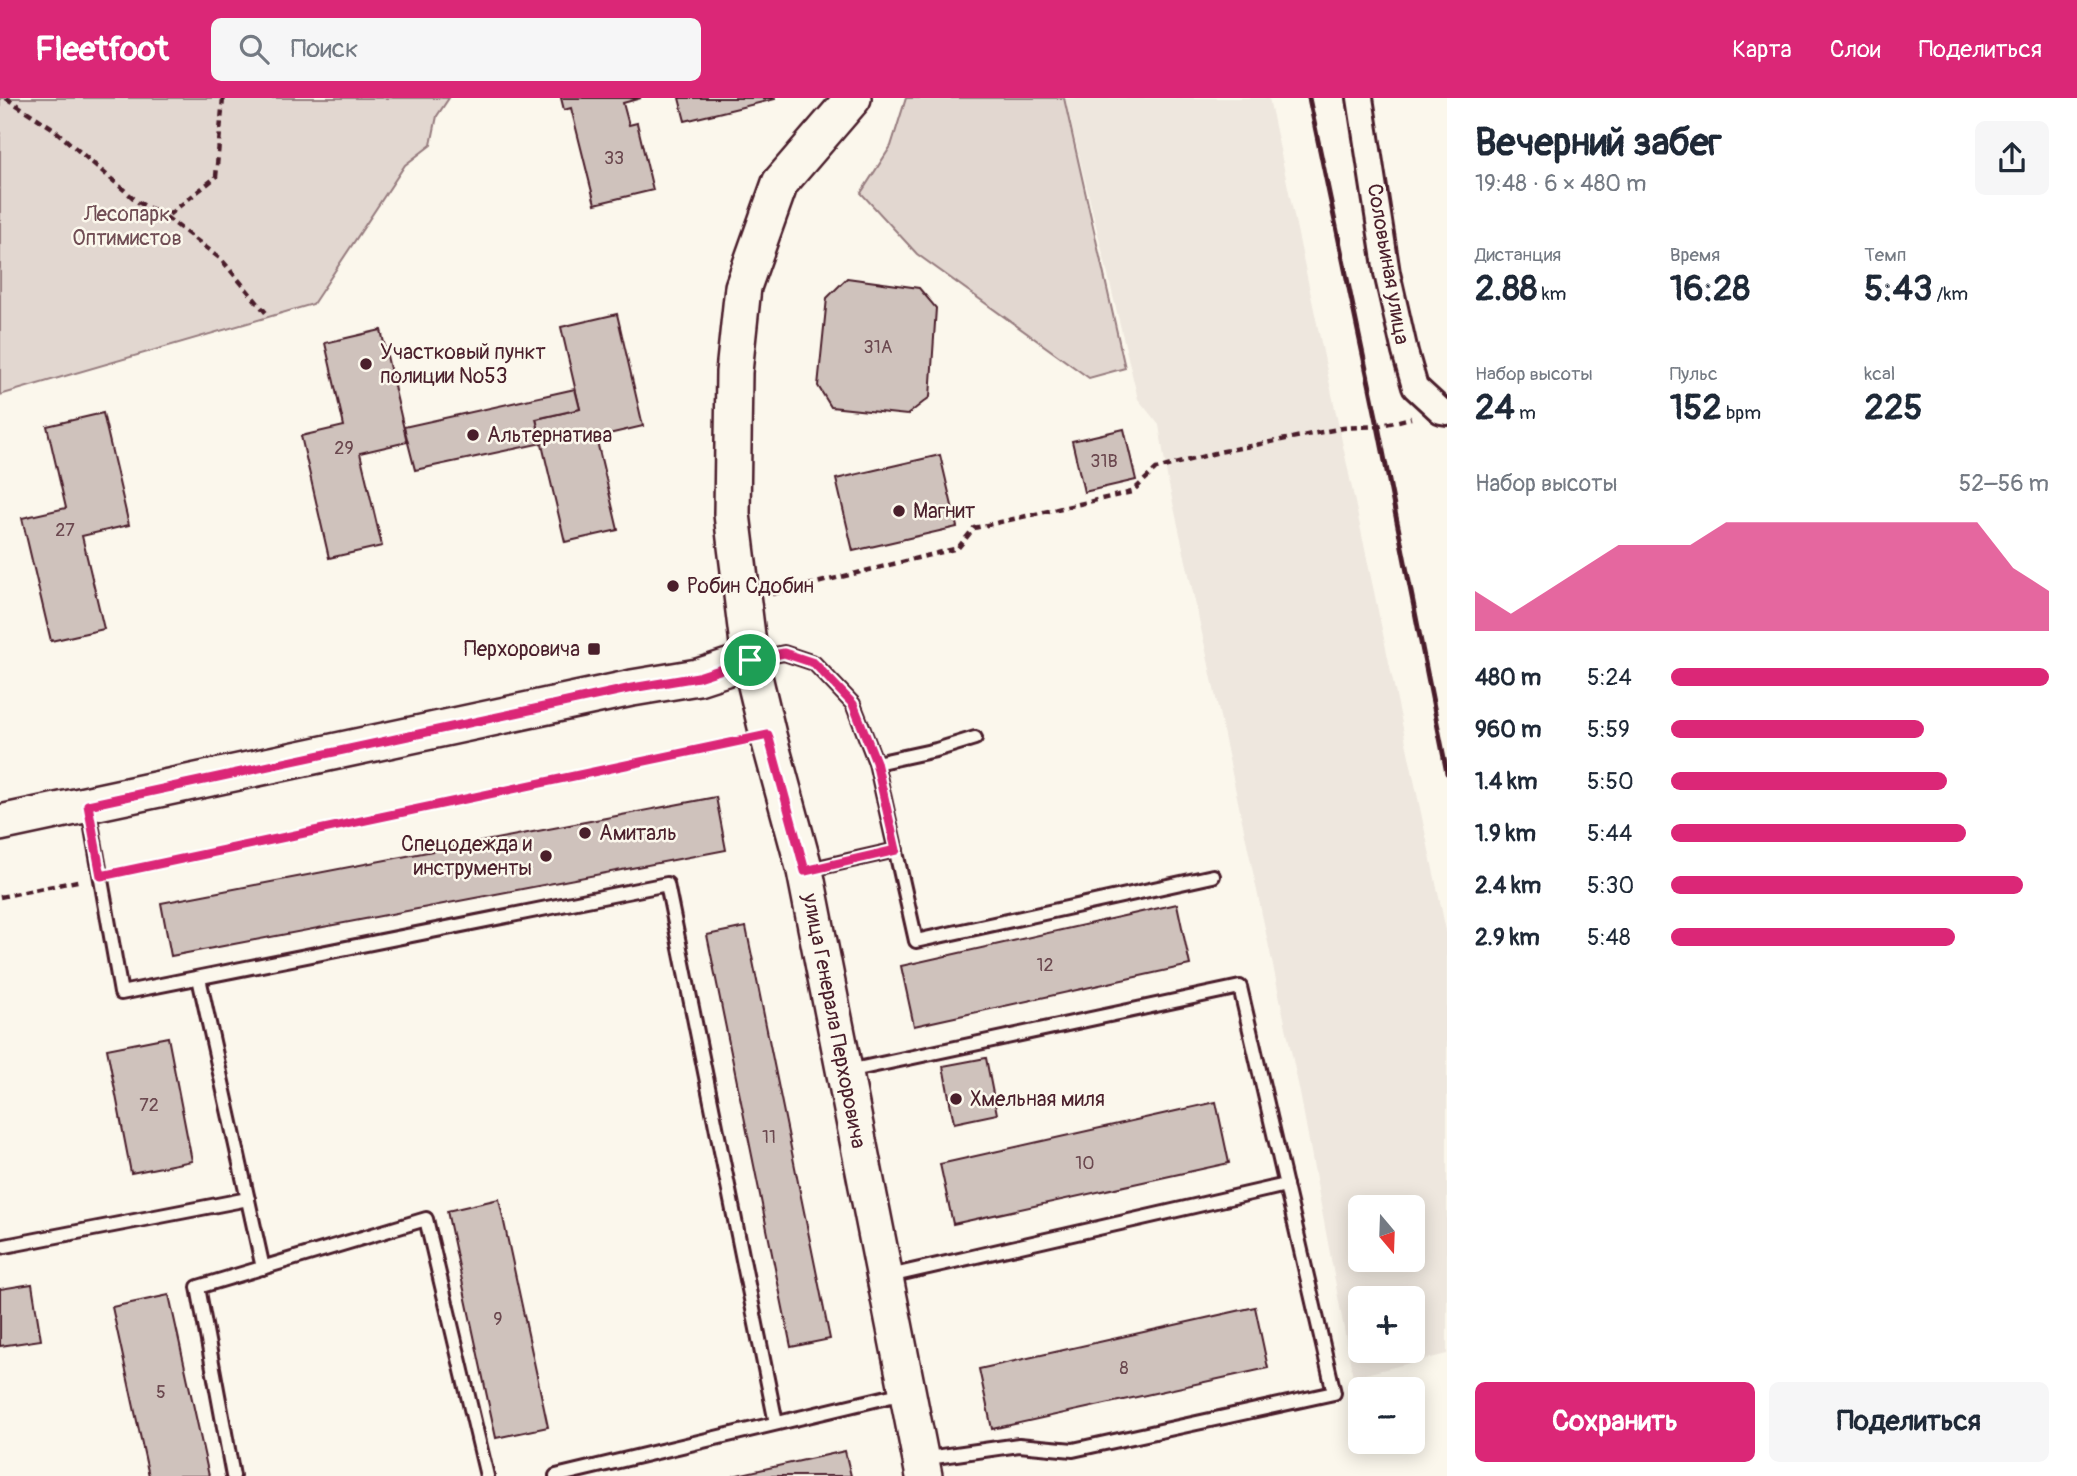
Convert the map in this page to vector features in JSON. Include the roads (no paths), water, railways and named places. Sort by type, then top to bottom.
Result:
[{"type":"street","name":"улица Генерала Перхоровича","points":[[853,98],[780,183],[743,287],[734,372],[732,514],[750,660],[805,871],[922,1467]]},
{"type":"street","name":"Соловьиная улица","points":[[1360,98],[1387,273],[1405,352],[1415,387],[1444,412]]},
{"type":"street","points":[[0,823],[632,688],[698,677],[750,660]]},
{"type":"lane","points":[[750,660],[784,653],[814,663],[853,704],[876,762],[916,941],[1213,876]]},
{"type":"lane","points":[[876,762],[936,750],[975,738]]},
{"type":"lane","points":[[88,805],[121,993],[667,884],[776,1423]]},
{"type":"lane","points":[[805,871],[896,850]]},
{"type":"lane","points":[[199,978],[263,1268]]},
{"type":"lane","points":[[844,1072],[1240,987],[1334,1393],[1073,1450],[1018,1445],[922,1467]]},
{"type":"lane","points":[[885,1277],[1286,1185]]},
{"type":"lane","points":[[0,1247],[248,1199]]},
{"type":"lane","points":[[233,1476],[198,1287],[426,1219],[487,1476]]},
{"type":"lane","points":[[556,1476],[908,1392]]},
{"type":"railway","points":[[1309,98],[1447,773]]},
{"type":"place","name":"Участковый пункт полиции №53","points":[[366,364]]},
{"type":"place","name":"Альтернатива","points":[[473,435]]},
{"type":"place","name":"Магнит","points":[[899,511]]},
{"type":"place","name":"Робин Сдобин","points":[[673,586]]},
{"type":"place","name":"Перхоровича","points":[[594,649]]},
{"type":"place","name":"Амиталь","points":[[585,833]]},
{"type":"place","name":"Спецодежда и инструменты","points":[[546,856]]},
{"type":"place","name":"Хмельная миля","points":[[956,1099]]},
{"type":"park label","name":"Лесопарк Оптимистов","points":[[127,226]]}]
